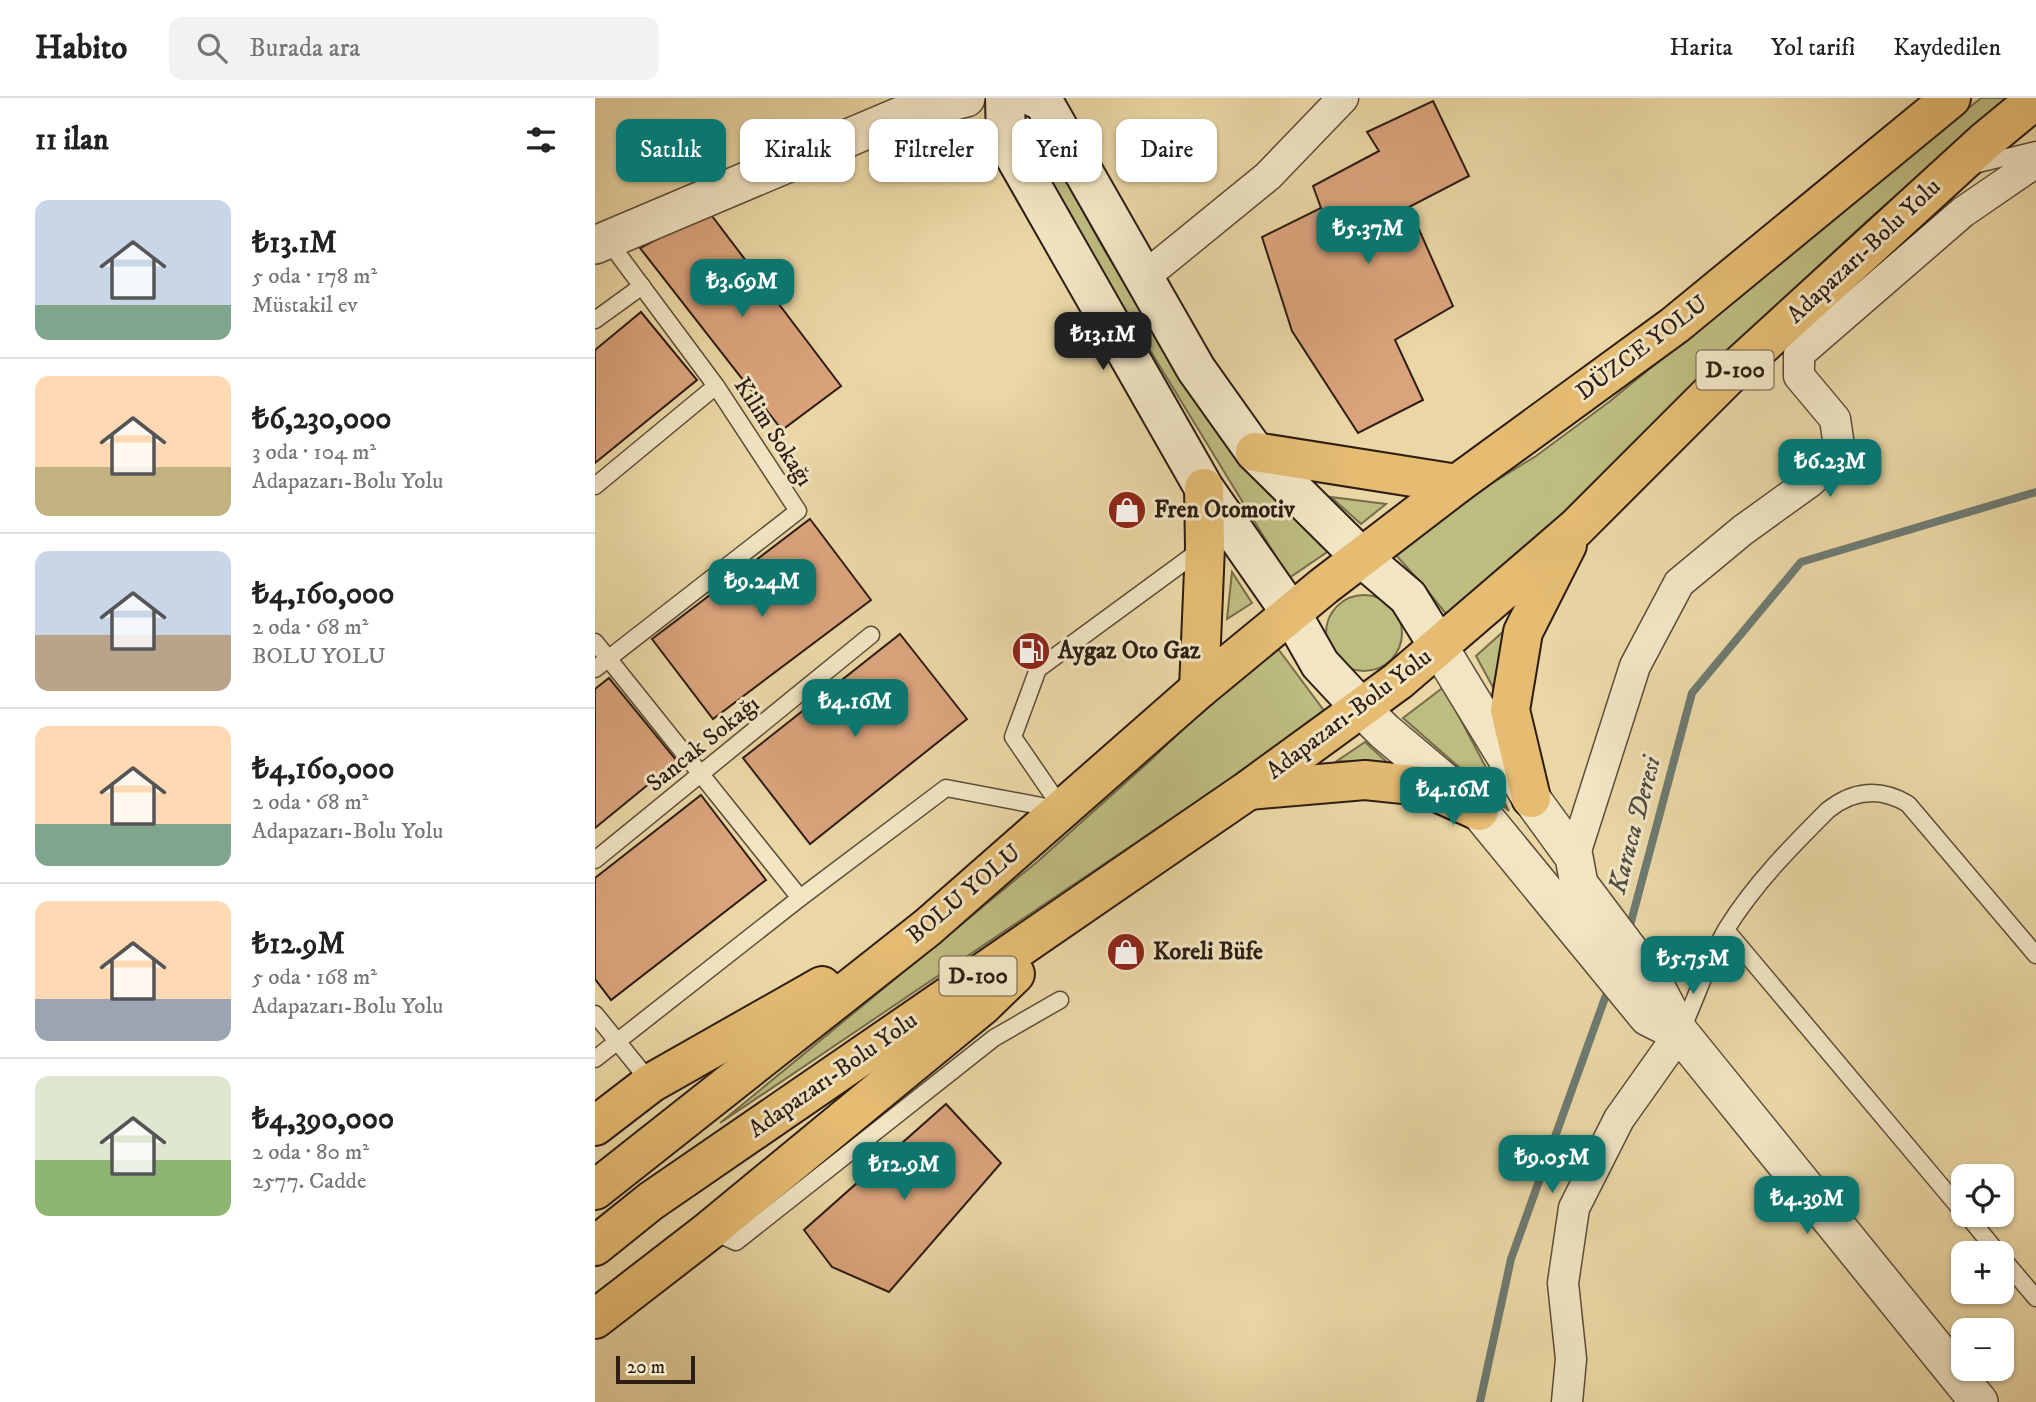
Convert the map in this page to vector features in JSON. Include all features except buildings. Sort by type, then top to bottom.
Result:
[{"type":"highway","name":"DÜZCE YOLU","points":[[1324,586],[1457,484],[1675,325],[1951,98]]},
{"type":"highway","name":"Adapazarı-Bolu Yolu","points":[[595,1246],[651,1201],[1247,791],[1398,681],[1576,528],[1728,376],[1954,169],[2036,99]]},
{"type":"highway","points":[[1255,452],[1457,484]]},
{"type":"highway","points":[[1199,689],[1205,547],[1203,488]]},
{"type":"highway","points":[[1531,798],[1510,710],[1523,632],[1576,528]]},
{"type":"highway","name":"BOLU YOLU","points":[[595,1191],[928,927],[1199,689],[1324,586]]},
{"type":"highway","points":[[1247,791],[1366,780],[1423,786],[1479,811]]},
{"type":"highway","points":[[595,1319],[710,1230],[983,1004],[1110,885]]},
{"type":"highway","points":[[595,1126],[651,1083],[928,927]]},
{"type":"main road","points":[[1005,98],[1006,141],[1203,488],[1291,613],[1320,664],[1361,708]]},
{"type":"main road","points":[[1035,98],[1043,101],[1196,369],[1255,452],[1361,557],[1408,597],[1439,647]]},
{"type":"street","points":[[601,242],[900,116],[966,98]]},
{"type":"street","points":[[1143,278],[1268,176],[1343,98]]},
{"type":"street","points":[[1576,871],[1635,666],[1679,583],[1743,530],[1811,481],[1840,453],[1835,419],[1800,376],[1799,354],[1963,212],[2036,162]]},
{"type":"street","points":[[1439,647],[1661,1012]]},
{"type":"street","points":[[1361,708],[1384,731],[1479,811],[1571,923],[1661,1012],[1979,1402]]},
{"type":"street","points":[[1567,1402],[1571,1359],[1563,1283],[1574,1208],[1619,1119],[1661,1012]]},
{"type":"lane","points":[[1954,169],[2036,150]]},
{"type":"lane","name":"Kilim Sokağı","points":[[601,242],[642,286],[716,386],[798,511],[602,664]]},
{"type":"lane","points":[[595,320],[642,286]]},
{"type":"lane","points":[[595,486],[716,386]]},
{"type":"lane","points":[[1063,810],[1013,737],[1038,669],[1205,547]]},
{"type":"lane","name":"Sancak Sokağı","points":[[595,860],[871,635]]},
{"type":"lane","points":[[595,642],[602,664],[701,774],[800,898]]},
{"type":"lane","points":[[595,1059],[800,898],[946,788],[1063,810]]},
{"type":"lane","points":[[1661,1012],[1711,960],[1726,930],[1765,876],[1828,810],[1849,796],[1874,792],[1886,793],[1908,804],[2036,955]]},
{"type":"lane","points":[[1726,930],[1951,1198]]},
{"type":"lane","points":[[710,1230],[736,1242],[994,1038],[1059,1000]]},
{"type":"lane","points":[[595,1014],[651,1083]]},
{"type":"lane","points":[[1976,1227],[1988,1241]]},
{"type":"lane","points":[[2014,1272],[2036,1298]]},
{"type":"shaded area","points":[[1981,98],[2010,98],[1848,238],[1451,620],[1394,553],[1455,506],[1536,456],[1609,402]]},
{"type":"shaded area","points":[[1050,182],[1067,182],[1176,371],[1330,550],[1289,578]]},
{"type":"shaded area","points":[[1331,497],[1386,504],[1361,524]]},
{"type":"shaded area","points":[[1232,572],[1252,603],[1227,619]]},
{"type":"shaded area","points":[[1357,595],[1371,595],[1385,601],[1396,612],[1402,633],[1399,648],[1391,660],[1371,671],[1357,671],[1343,665],[1332,654],[1326,640],[1326,626],[1332,612],[1343,601]]},
{"type":"shaded area","points":[[1505,630],[1495,691],[1476,656]]},
{"type":"shaded area","points":[[1273,642],[1328,716],[720,1123],[1037,862],[1152,759]]},
{"type":"shaded area","points":[[1445,686],[1445,690],[1509,811],[1403,718]]},
{"type":"shaded area","points":[[1365,742],[1389,764],[1337,761]]},
{"type":"waterway","name":"Karaca Deresi","points":[[1628,933],[1692,693],[1801,562],[2036,492]]},
{"type":"waterway","name":"Karaca Deresi","points":[[1480,1402],[1511,1259],[1610,984]]},
{"type":"place","name":"Fren Otomotiv","points":[[1127,510]]},
{"type":"place","name":"Aygaz Oto Gaz","points":[[1031,651]]},
{"type":"place","name":"Koreli Büfe","points":[[1126,952]]}]
